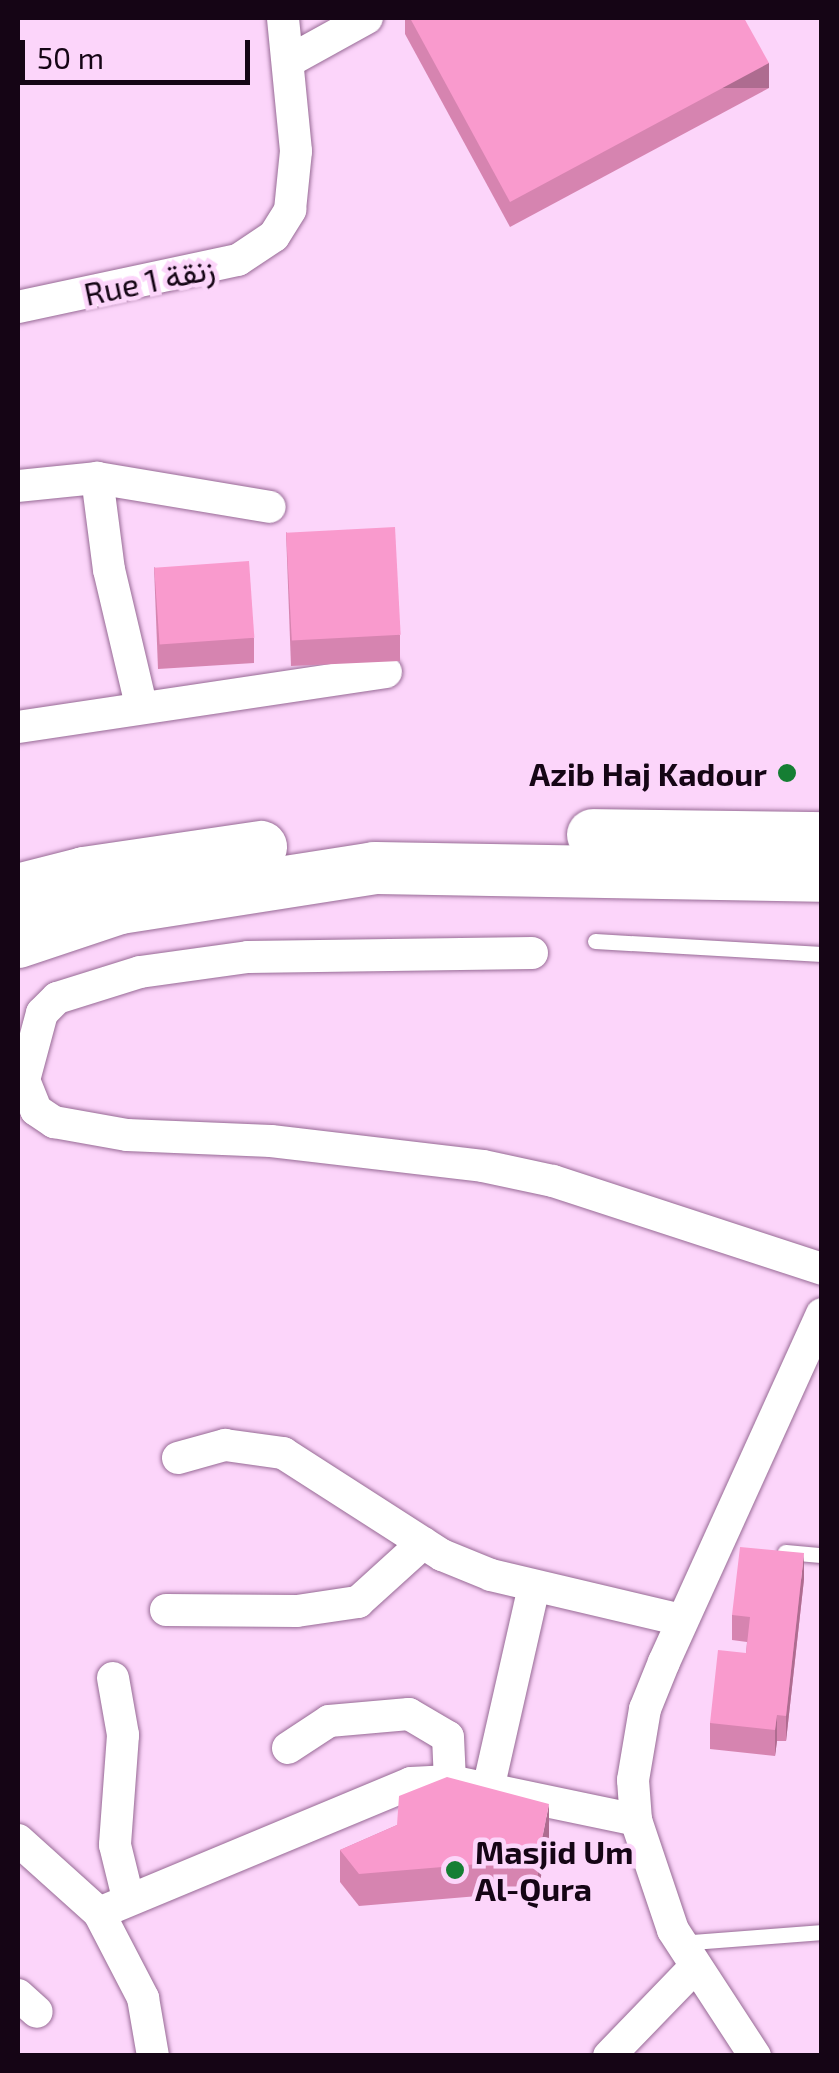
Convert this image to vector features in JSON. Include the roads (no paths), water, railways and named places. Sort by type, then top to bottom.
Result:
[{"type":"highway","points":[[18,890],[158,861],[388,835],[822,838]]},
{"type":"highway","points":[[18,942],[120,908],[374,868],[822,876]]},
{"type":"street","points":[[283,18],[289,62],[367,18]]},
{"type":"street","name":"Rue 1 زنقة","points":[[18,307],[238,260],[274,236],[294,187],[289,62]]},
{"type":"street","points":[[97,478],[109,570],[140,705]]},
{"type":"street","points":[[18,486],[97,478],[270,507]]},
{"type":"street","points":[[18,727],[140,705],[386,672]]},
{"type":"street","points":[[532,952],[248,957],[140,972],[56,998],[42,1012],[24,1080],[36,1110],[54,1122],[127,1134],[271,1142],[483,1166],[659,1214],[822,1269]]},
{"type":"street","points":[[755,2056],[688,1955],[636,1820],[636,1746],[682,1620],[724,1544],[822,1314]]},
{"type":"street","points":[[178,1458],[225,1445],[283,1453],[422,1544],[534,1586],[682,1620]]},
{"type":"street","points":[[166,1610],[297,1611],[358,1602],[422,1544]]},
{"type":"street","points":[[488,1789],[534,1586]]},
{"type":"street","points":[[113,1678],[123,1735],[114,1905],[143,1998],[153,2056]]},
{"type":"street","points":[[288,1748],[329,1722],[408,1714],[448,1737],[450,1781]]},
{"type":"street","points":[[114,1905],[387,1790],[450,1781],[636,1820]]},
{"type":"street","points":[[18,1840],[114,1905]]},
{"type":"street","points":[[609,2056],[688,1955]]},
{"type":"lane","points":[[595,941],[822,954]]},
{"type":"lane","points":[[765,1550],[822,1555]]},
{"type":"lane","points":[[688,1955],[822,1932]]},
{"type":"place","name":"Azib Haj Kadour","points":[[787,773]]},
{"type":"place","name":"Masjid Um Al-Qura","points":[[455,1870]]}]
